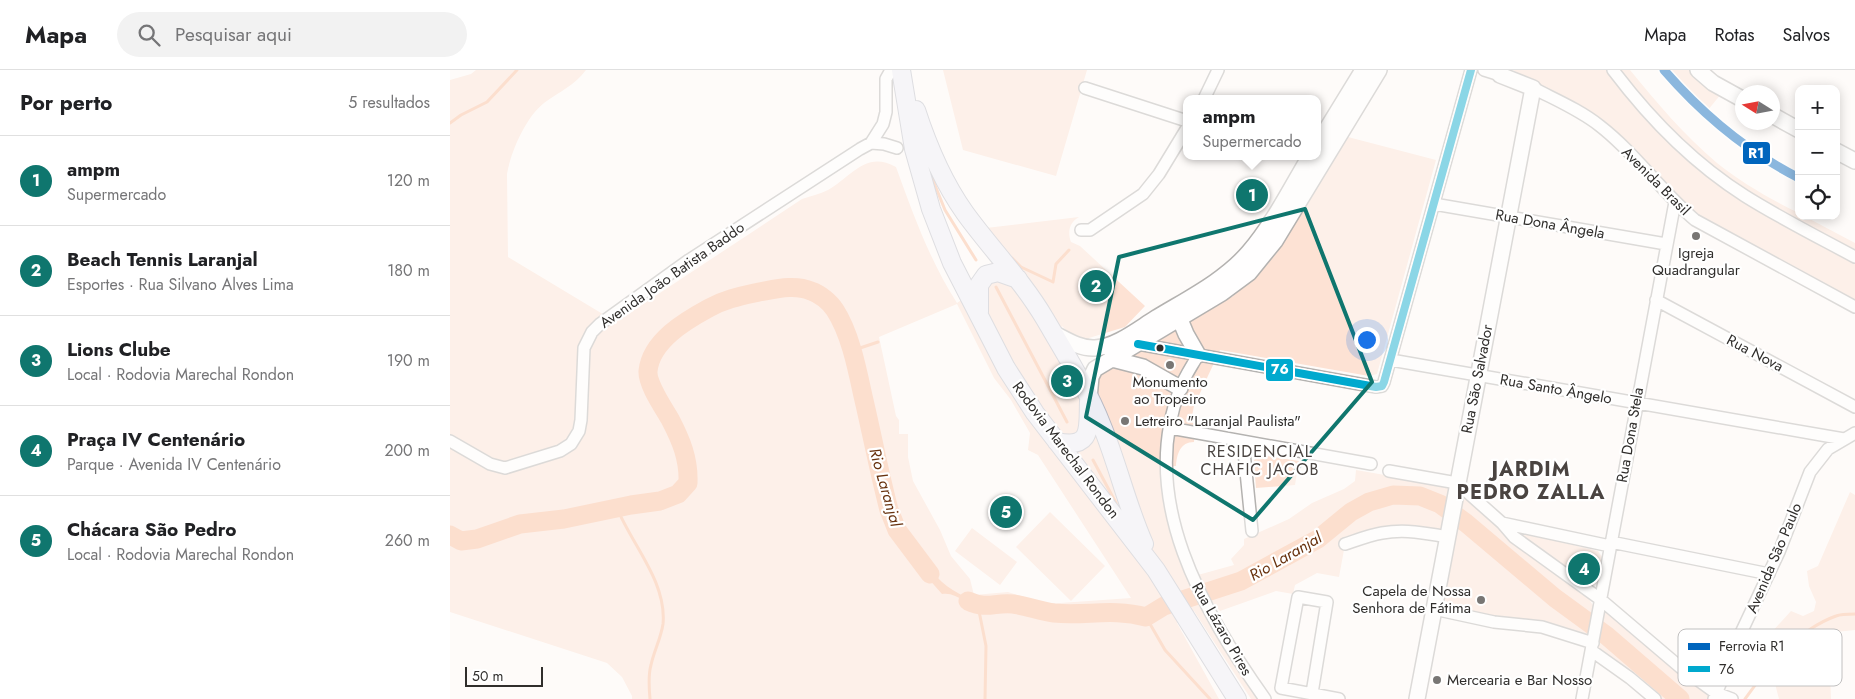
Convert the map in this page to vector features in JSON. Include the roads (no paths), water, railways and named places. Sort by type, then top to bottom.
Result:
[{"type":"main road","name":"Rodovia Marechal Rondon","points":[[902,70],[925,137],[942,176],[964,212],[1019,280],[1089,398],[1102,425],[1130,508],[1159,575]]},
{"type":"main road","name":"Rodovia Marechal Rondon","points":[[902,70],[914,149],[925,190],[952,263],[1012,379],[1035,413],[1159,575],[1237,699]]},
{"type":"main road","points":[[1321,140],[1374,70]]},
{"type":"main road","points":[[1321,153],[1374,70]]},
{"type":"main road","points":[[1698,70],[1713,83],[1735,95]]},
{"type":"main road","name":"Avenida Brasil","points":[[1498,73],[1533,88]]},
{"type":"main road","name":"Rua São Salvador","points":[[1416,699],[1533,88]]},
{"type":"main road","points":[[1780,120],[1795,128]]},
{"type":"main road","points":[[1840,153],[1855,161]]},
{"type":"main road","points":[[1302,183],[1309,160]]},
{"type":"main road","points":[[1052,333],[1082,347],[1100,348],[1177,313],[1197,308],[1222,293],[1242,278],[1317,160]]},
{"type":"main road","points":[[1057,442],[1073,444],[1084,438],[1088,429],[1092,372],[1098,366],[1138,344],[1233,268],[1260,249]]},
{"type":"main road","points":[[980,315],[978,290],[983,278],[989,273],[998,272],[1019,280]]},
{"type":"main road","points":[[1197,308],[1194,331],[1198,356]]},
{"type":"main road","points":[[1177,313],[1198,356]]},
{"type":"main road","points":[[1112,359],[1143,367],[1180,388]]},
{"type":"street","points":[[891,70],[886,79],[885,118],[871,144],[884,144],[897,148]]},
{"type":"street","points":[[1206,95],[1218,70]]},
{"type":"street","points":[[1138,344],[1379,387],[1384,382],[1391,360],[1471,70]]},
{"type":"street","name":"Avenida Brasil","points":[[1484,70],[1498,73]]},
{"type":"street","points":[[1614,70],[1662,128],[1710,171],[1762,206],[1855,257]]},
{"type":"street","points":[[1085,88],[1183,120]]},
{"type":"street","name":"Avenida Brasil","points":[[1533,88],[1574,109],[1599,125],[1695,220],[1855,307]]},
{"type":"street","points":[[1081,230],[1090,230],[1143,194],[1159,174],[1183,135]]},
{"type":"street","name":"Avenida João Batista Baddo","points":[[450,440],[500,468],[510,467],[566,448],[579,432],[584,348],[592,332],[600,324],[689,260],[853,153],[871,144]]},
{"type":"street","name":"Rua Dona Stela","points":[[1582,699],[1675,202]]},
{"type":"street","name":"Rua Dona Ângela","points":[[1434,204],[1666,244]]},
{"type":"street","name":"Rua Nova","points":[[1656,300],[1855,407]]},
{"type":"street","name":"Rua Lázaro Pires","points":[[1198,356],[1180,388],[1170,428],[1165,456],[1169,500],[1177,535],[1194,582],[1204,603],[1265,699]]},
{"type":"street","name":"Rua Santo Ângelo","points":[[1391,360],[1844,439]]},
{"type":"street","points":[[1170,428],[1371,464]]},
{"type":"street","name":"Avenida São Paulo","points":[[1743,629],[1769,574],[1810,472],[1822,455],[1855,433]]},
{"type":"street","points":[[1243,442],[1252,531]]},
{"type":"street","points":[[1389,471],[1457,483],[1502,523],[1514,537],[1600,599],[1678,665]]},
{"type":"street","points":[[1502,523],[1769,574]]},
{"type":"street","points":[[1345,544],[1376,534],[1449,530]]},
{"type":"street","points":[[1312,693],[1327,602],[1298,597],[1281,688],[1339,699]]},
{"type":"street","points":[[1434,610],[1494,622],[1542,627],[1593,643],[1655,699]]},
{"type":"street","points":[[1703,686],[1715,696],[1732,699]]},
{"type":"waterway","points":[[450,123],[461,115],[487,102],[517,70]]},
{"type":"waterway","points":[[928,168],[945,210],[976,260]]},
{"type":"waterway","points":[[1012,258],[1021,267],[1053,282],[1056,264],[1069,250]]},
{"type":"waterway","points":[[996,287],[1067,422]]},
{"type":"waterway","name":"Rio Laranjal","points":[[450,535],[461,541],[477,539],[520,524],[564,519],[660,501],[678,494],[688,483],[687,466],[678,434],[656,395],[648,376],[650,360],[655,350],[662,341],[680,326],[715,305],[733,298],[759,292],[799,288],[814,292],[833,307],[845,329],[855,363],[889,510],[897,530],[930,574]]},
{"type":"waterway","points":[[851,351],[878,342]]},
{"type":"waterway","points":[[1093,460],[1116,503]]},
{"type":"waterway","name":"Rio Laranjal","points":[[968,601],[981,605],[1013,604],[1054,613],[1122,613],[1146,617],[1164,606],[1241,581],[1318,539],[1351,512],[1369,502],[1393,495],[1420,496],[1440,504],[1466,523],[1555,598],[1607,636],[1680,699]]},
{"type":"waterway","points":[[617,508],[654,579],[660,593],[663,608],[662,629],[649,673],[650,699]]},
{"type":"waterway","points":[[978,606],[986,646],[985,699]]},
{"type":"waterway","points":[[1811,629],[1836,616],[1855,614]]},
{"type":"waterway","points":[[1146,617],[1165,650],[1210,699]]},
{"type":"waterway","points":[[1745,699],[1754,686]]},
{"type":"rail line","name":"R1","points":[[1664,70],[1694,102],[1726,131],[1761,156],[1795,176]]},
{"type":"place","name":"ampm","points":[[1252,195]]},
{"type":"place","name":"Igreja Quadrangular","points":[[1696,236]]},
{"type":"place","name":"Beach Tennis Laranjal","points":[[1096,286]]},
{"type":"place","name":"Monumento ao Tropeiro","points":[[1170,365]]},
{"type":"place","name":"Lions Clube","points":[[1067,381]]},
{"type":"place","name":"Letreiro \"Laranjal Paulista\"","points":[[1125,421]]},
{"type":"place","name":"Chácara São Pedro","points":[[1006,512]]},
{"type":"place","name":"Praça IV Centenário","points":[[1584,569]]},
{"type":"place","name":"Capela de Nossa Senhora de Fátima","points":[[1481,600]]},
{"type":"place","name":"Mercearia e Bar Nosso","points":[[1437,680]]},
{"type":"district","name":"RESIDENCIAL CHAFIC JACOB","points":[[1260,460]]},
{"type":"district","name":"JARDIM PEDRO ZALLA","points":[[1531,480]]}]
